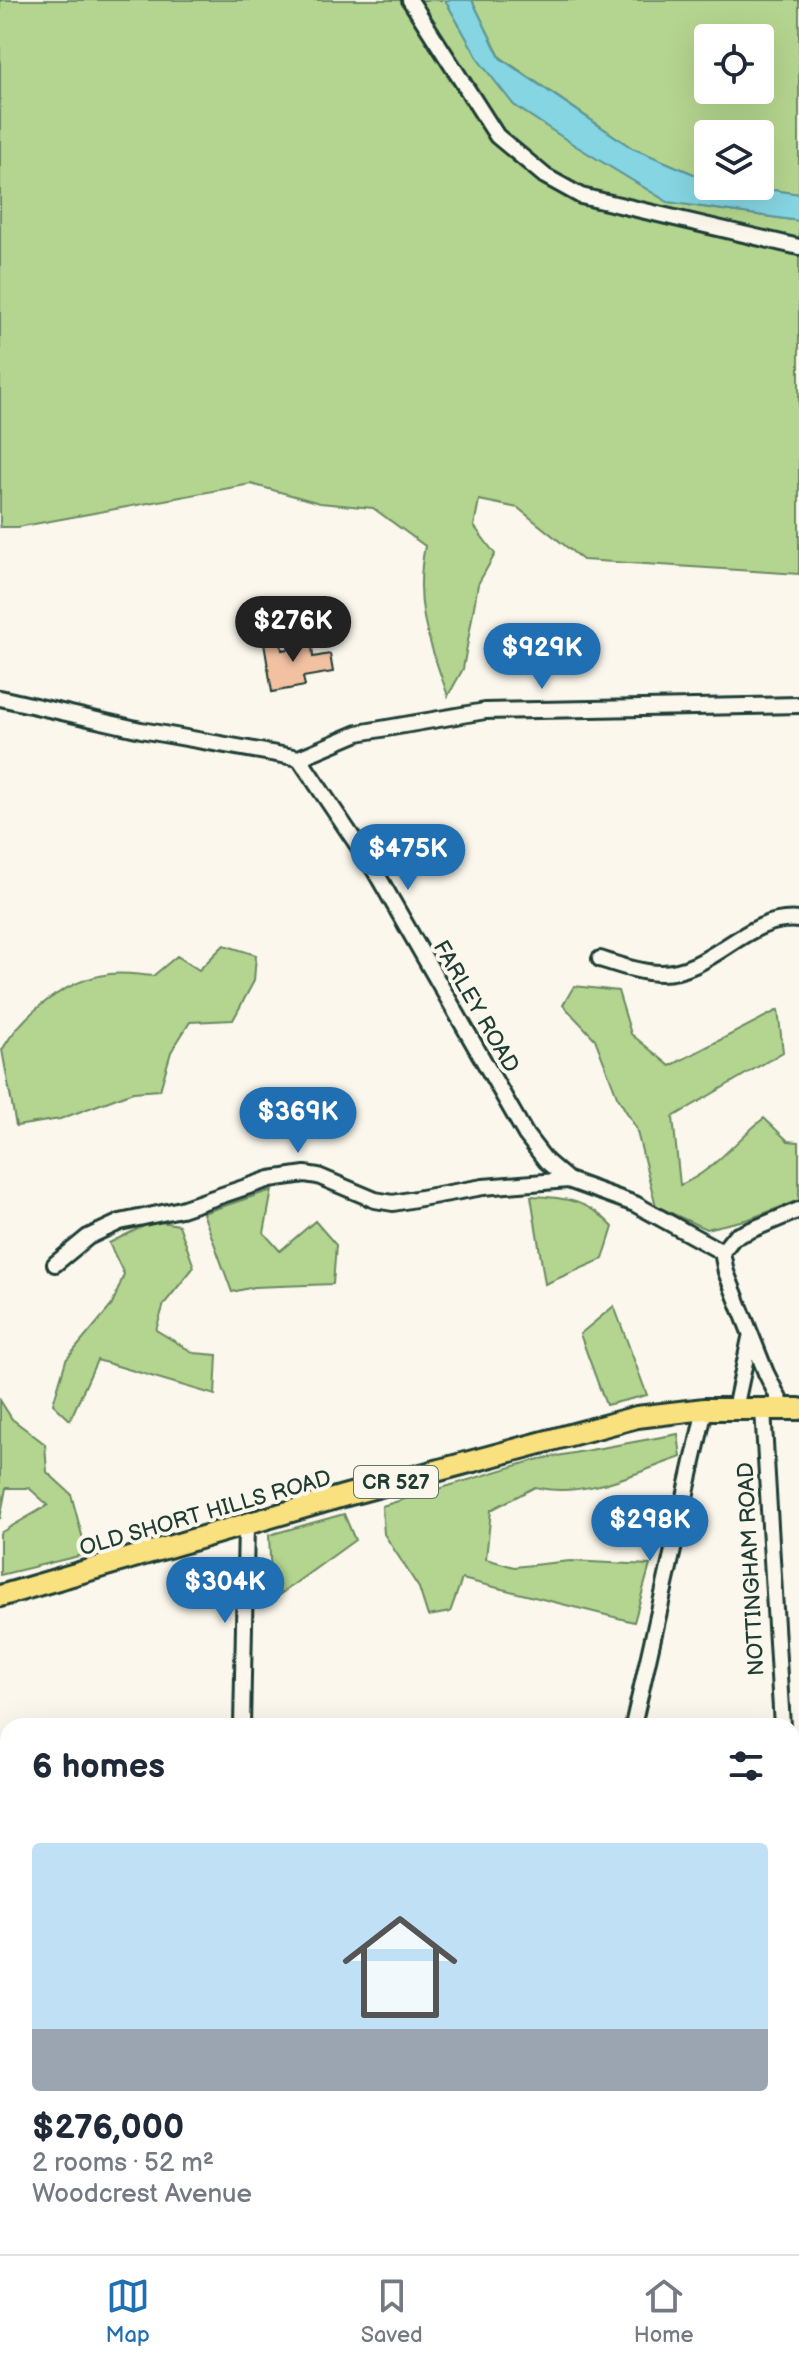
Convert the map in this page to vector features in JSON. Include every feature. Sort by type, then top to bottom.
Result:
[{"type":"main road","name":"OLD SHORT HILLS ROAD","points":[[0,1596],[637,1417],[705,1409],[791,1409]]},
{"type":"street","points":[[410,0],[497,136],[545,176],[581,196],[799,247]]},
{"type":"street","points":[[0,698],[141,730],[299,758],[358,733],[485,711],[799,705]]},
{"type":"street","name":"FARLEY ROAD","points":[[299,758],[375,871],[526,1135],[546,1161],[568,1180],[635,1204],[722,1252]]},
{"type":"street","points":[[600,959],[663,973],[714,953],[765,922],[799,920]]},
{"type":"street","points":[[55,1264],[88,1237],[120,1222],[187,1207],[270,1179],[318,1176],[375,1200],[393,1203],[483,1187],[568,1180]]},
{"type":"street","points":[[791,1409],[766,1373],[726,1272],[722,1252],[734,1237],[799,1210]]},
{"type":"street","points":[[735,1409],[749,1353],[751,1329]]},
{"type":"street","points":[[635,1718],[705,1409]]},
{"type":"street","name":"NOTTINGHAM ROAD","points":[[763,1409],[782,1718]]},
{"type":"street","points":[[242,1718],[246,1525]]},
{"type":"green space","points":[[0,0],[445,0],[480,62],[514,105],[576,146],[668,202],[799,221],[799,574],[583,560],[518,508],[479,500],[474,526],[495,554],[478,584],[463,669],[448,696],[429,640],[422,604],[425,546],[373,508],[320,503],[251,484],[18,527],[0,527]]},
{"type":"green space","points":[[472,0],[799,0],[799,194],[774,190],[774,120],[694,120],[694,174],[632,148],[500,57]]},
{"type":"green space","points":[[224,945],[256,955],[254,981],[233,1020],[190,1022],[171,1052],[160,1090],[133,1092],[60,1119],[16,1126],[2,1050],[34,1011],[78,983],[115,973],[153,976],[177,956],[199,970]]},
{"type":"green space","points":[[574,986],[618,991],[631,1034],[670,1066],[778,1010],[783,1052],[673,1117],[680,1185],[714,1164],[764,1118],[788,1141],[799,1142],[799,1200],[749,1219],[706,1229],[656,1206],[636,1128],[617,1096],[595,1039],[563,1005]]},
{"type":"green space","points":[[272,1190],[264,1233],[280,1251],[315,1221],[336,1245],[333,1284],[254,1287],[232,1292],[203,1213]]},
{"type":"green space","points":[[531,1196],[576,1202],[604,1218],[613,1227],[603,1259],[545,1284]]},
{"type":"green space","points":[[154,1221],[179,1225],[194,1267],[164,1304],[156,1330],[194,1353],[217,1355],[215,1395],[97,1360],[70,1420],[53,1404],[66,1360],[112,1305],[124,1274],[109,1243]]},
{"type":"green space","points":[[614,1306],[647,1395],[606,1405],[580,1334]]},
{"type":"green space","points":[[0,1400],[12,1419],[45,1444],[47,1472],[71,1494],[87,1554],[0,1575],[0,1533],[48,1505],[29,1488],[6,1488],[0,1519]]},
{"type":"green space","points":[[678,1434],[681,1457],[591,1487],[553,1490],[535,1487],[491,1510],[486,1559],[514,1567],[570,1561],[650,1565],[634,1622],[462,1579],[450,1612],[428,1616],[419,1588],[384,1534],[382,1506],[535,1460]]},
{"type":"green space","points":[[344,1514],[355,1540],[272,1600],[269,1535]]},
{"type":"water","points":[[445,0],[472,0],[500,58],[632,148],[694,174],[694,200],[774,200],[774,190],[799,194],[799,221],[668,202],[514,105],[480,62]]},
{"type":"building","points":[[280,634],[282,650],[312,645],[313,657],[330,654],[333,672],[303,677],[305,686],[272,692],[263,637]]}]
